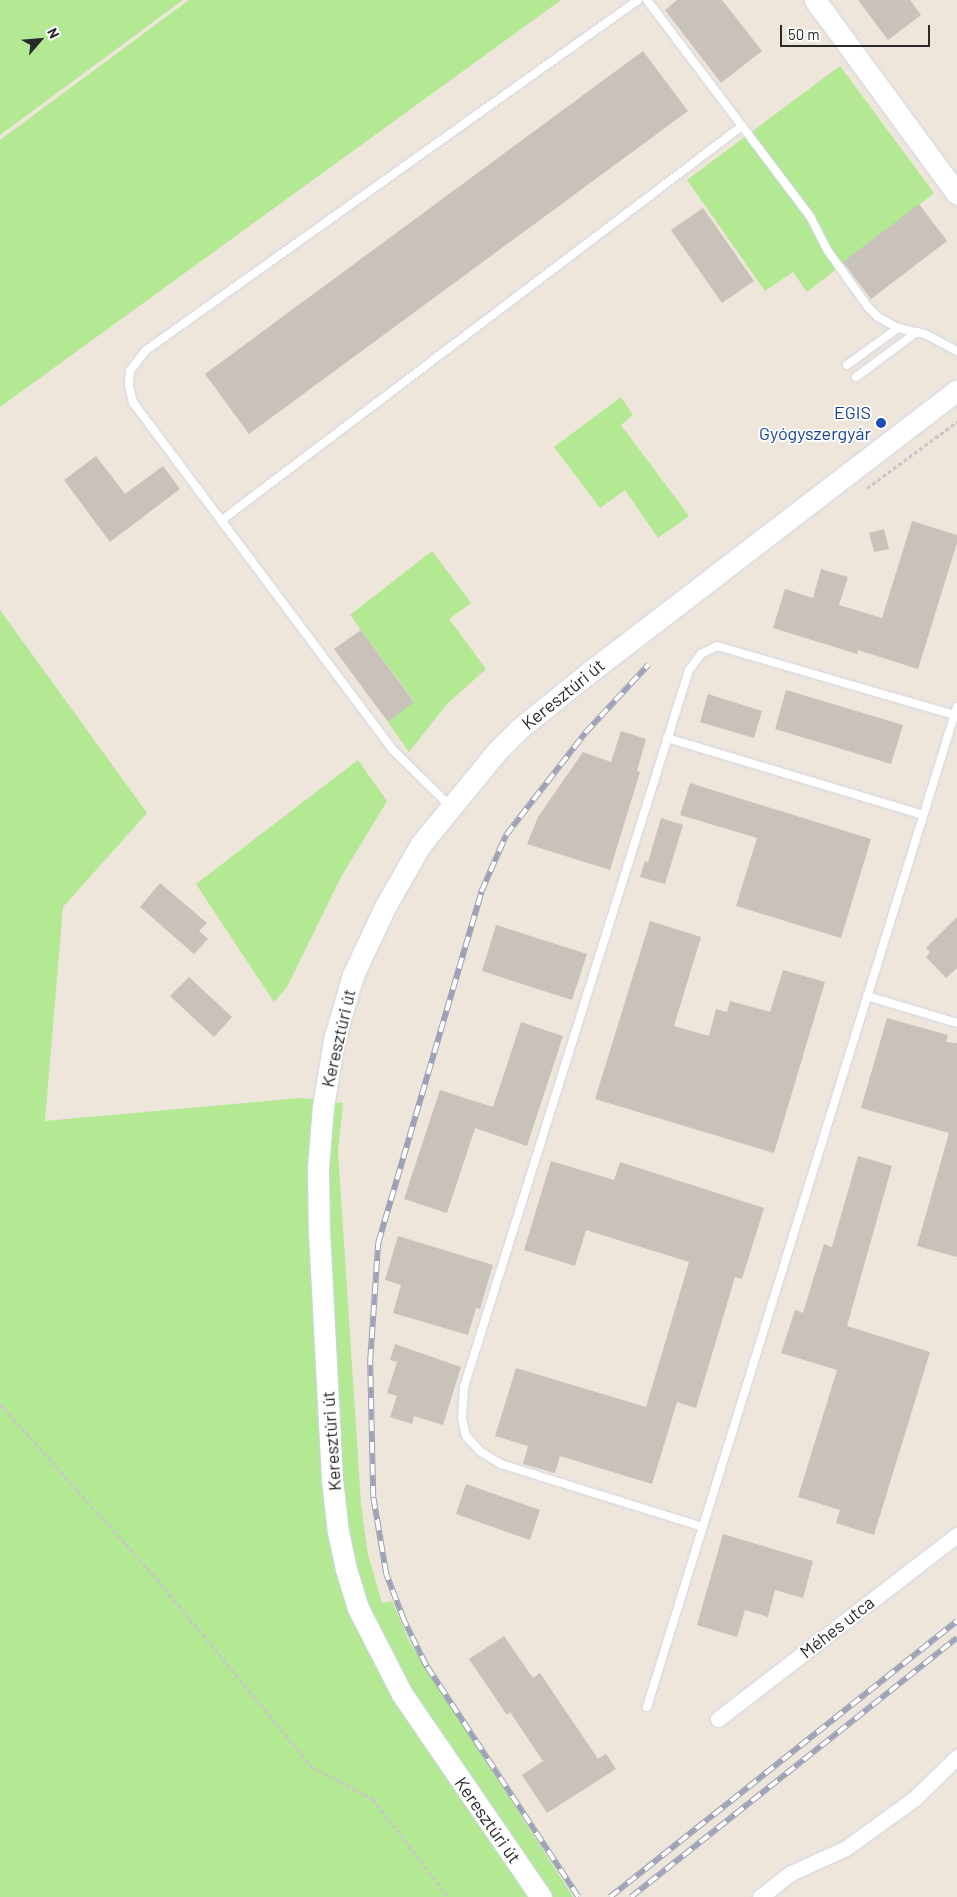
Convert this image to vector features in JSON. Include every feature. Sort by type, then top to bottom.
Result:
[{"type":"main road","points":[[815,0],[957,194]]},
{"type":"main road","name":"Keresztúri út","points":[[541,1897],[402,1694],[358,1608],[346,1569],[338,1532],[332,1479],[318,1168],[323,1106],[334,1040],[353,975],[386,905],[421,844],[450,806],[497,751],[533,718],[957,390]]},
{"type":"street","name":"Méhes utca","points":[[718,1719],[957,1535]]},
{"type":"street","points":[[760,1897],[790,1873],[846,1848],[915,1798],[957,1757]]},
{"type":"lane","points":[[450,806],[393,750],[133,402],[130,371],[145,351],[638,0]]},
{"type":"lane","points":[[647,0],[811,218],[828,251],[868,307],[878,317],[898,328],[917,332],[957,351]]},
{"type":"lane","points":[[222,520],[742,126]]},
{"type":"lane","points":[[847,365],[898,328]]},
{"type":"lane","points":[[856,377],[917,332]]},
{"type":"lane","points":[[703,1527],[501,1464],[481,1452],[466,1436],[462,1418],[467,1378],[689,670],[701,654],[717,646],[954,716]]},
{"type":"lane","points":[[647,1707],[957,706]]},
{"type":"lane","points":[[668,738],[924,815]]},
{"type":"lane","points":[[867,996],[957,1023]]},
{"type":"path","points":[[862,491],[957,422]]},
{"type":"path","points":[[0,1404],[157,1579],[312,1767],[373,1799],[448,1897]]},
{"type":"green space","points":[[0,0],[183,0],[0,135]]},
{"type":"green space","points":[[189,0],[561,0],[0,407],[0,140]]},
{"type":"green space","points":[[840,66],[934,193],[807,292],[793,272],[765,291],[687,180]]},
{"type":"green space","points":[[621,397],[633,415],[621,425],[689,516],[658,538],[625,490],[600,508],[554,447]]},
{"type":"green space","points":[[432,551],[471,603],[449,619],[486,669],[447,704],[409,752],[388,722],[414,701],[350,615]]},
{"type":"green space","points":[[0,610],[147,813],[63,907],[45,1121],[301,1098],[343,1103],[338,1151],[361,1504],[368,1555],[382,1603],[392,1601],[409,1641],[573,1897],[0,1897]]},
{"type":"green space","points":[[358,760],[387,801],[341,877],[287,987],[274,1002],[196,884]]},
{"type":"building","points":[[677,0],[722,0],[762,51],[721,83],[665,10]]},
{"type":"building","points":[[858,0],[910,0],[921,15],[888,40]]},
{"type":"building","points":[[643,51],[688,111],[249,434],[205,374]]},
{"type":"building","points":[[919,204],[947,241],[871,299],[843,262]]},
{"type":"building","points":[[703,208],[754,281],[722,303],[671,230]]},
{"type":"building","points":[[96,456],[125,494],[163,466],[180,489],[110,542],[64,480]]},
{"type":"building","points":[[912,521],[957,535],[957,543],[918,669],[858,650],[857,654],[773,628],[785,589],[813,598],[821,569],[848,577],[839,605],[882,618]]},
{"type":"building","points":[[884,529],[889,549],[874,552],[869,533]]},
{"type":"building","points":[[361,630],[414,702],[388,722],[334,649]]},
{"type":"building","points":[[786,690],[903,725],[891,764],[775,729]]},
{"type":"building","points":[[708,694],[762,711],[754,738],[700,722]]},
{"type":"building","points":[[621,731],[646,739],[637,771],[640,772],[610,870],[527,844],[538,817],[583,752],[611,762]]},
{"type":"building","points":[[690,783],[871,839],[841,938],[736,906],[757,838],[680,815]]},
{"type":"building","points":[[661,818],[683,825],[665,884],[640,877],[645,861],[648,862]]},
{"type":"building","points":[[160,883],[207,923],[199,931],[208,939],[194,954],[140,907]]},
{"type":"building","points":[[957,917],[957,968],[946,978],[926,957],[930,952],[926,948]]},
{"type":"building","points":[[650,921],[701,937],[674,1026],[709,1036],[716,1009],[727,1012],[730,1001],[770,1012],[783,970],[825,982],[774,1153],[595,1099]]},
{"type":"building","points":[[496,925],[587,954],[572,1000],[482,971]]},
{"type":"building","points":[[189,977],[232,1017],[214,1037],[170,996]]},
{"type":"building","points":[[887,1018],[948,1035],[946,1042],[957,1043],[957,1257],[917,1246],[949,1133],[861,1108]]},
{"type":"building","points":[[521,1022],[563,1036],[527,1146],[475,1128],[447,1213],[404,1199],[440,1090],[493,1107]]},
{"type":"building","points":[[858,1156],[892,1166],[847,1326],[930,1352],[874,1535],[836,1523],[840,1510],[798,1497],[837,1370],[781,1353],[795,1310],[803,1313],[824,1244],[832,1247]]},
{"type":"building","points":[[551,1161],[614,1180],[620,1162],[764,1208],[742,1279],[735,1277],[696,1408],[677,1402],[652,1484],[560,1456],[555,1473],[523,1464],[528,1446],[495,1436],[516,1368],[646,1407],[689,1262],[586,1230],[575,1266],[524,1250]]},
{"type":"building","points":[[398,1236],[493,1265],[480,1309],[476,1308],[468,1335],[393,1313],[401,1285],[385,1280]]},
{"type":"building","points":[[395,1344],[461,1367],[443,1425],[414,1416],[412,1424],[390,1417],[397,1396],[387,1393],[397,1362],[390,1360]]},
{"type":"building","points":[[466,1484],[540,1510],[530,1540],[456,1514]]},
{"type":"building","points":[[723,1534],[813,1561],[803,1598],[775,1590],[768,1617],[745,1610],[737,1637],[697,1625]]},
{"type":"building","points":[[504,1636],[533,1678],[540,1673],[598,1759],[606,1754],[616,1769],[547,1813],[522,1775],[543,1761],[510,1712],[507,1715],[469,1659]]},
{"type":"railway","points":[[578,1897],[426,1666],[404,1621],[386,1574],[373,1497],[370,1360],[378,1243],[481,892],[506,835],[585,733],[648,665]]},
{"type":"railway","points":[[610,1897],[957,1621]]},
{"type":"railway","points":[[631,1897],[957,1638]]},
{"type":"place","name":"EGIS Gyógyszergyár","points":[[881,423]]}]
